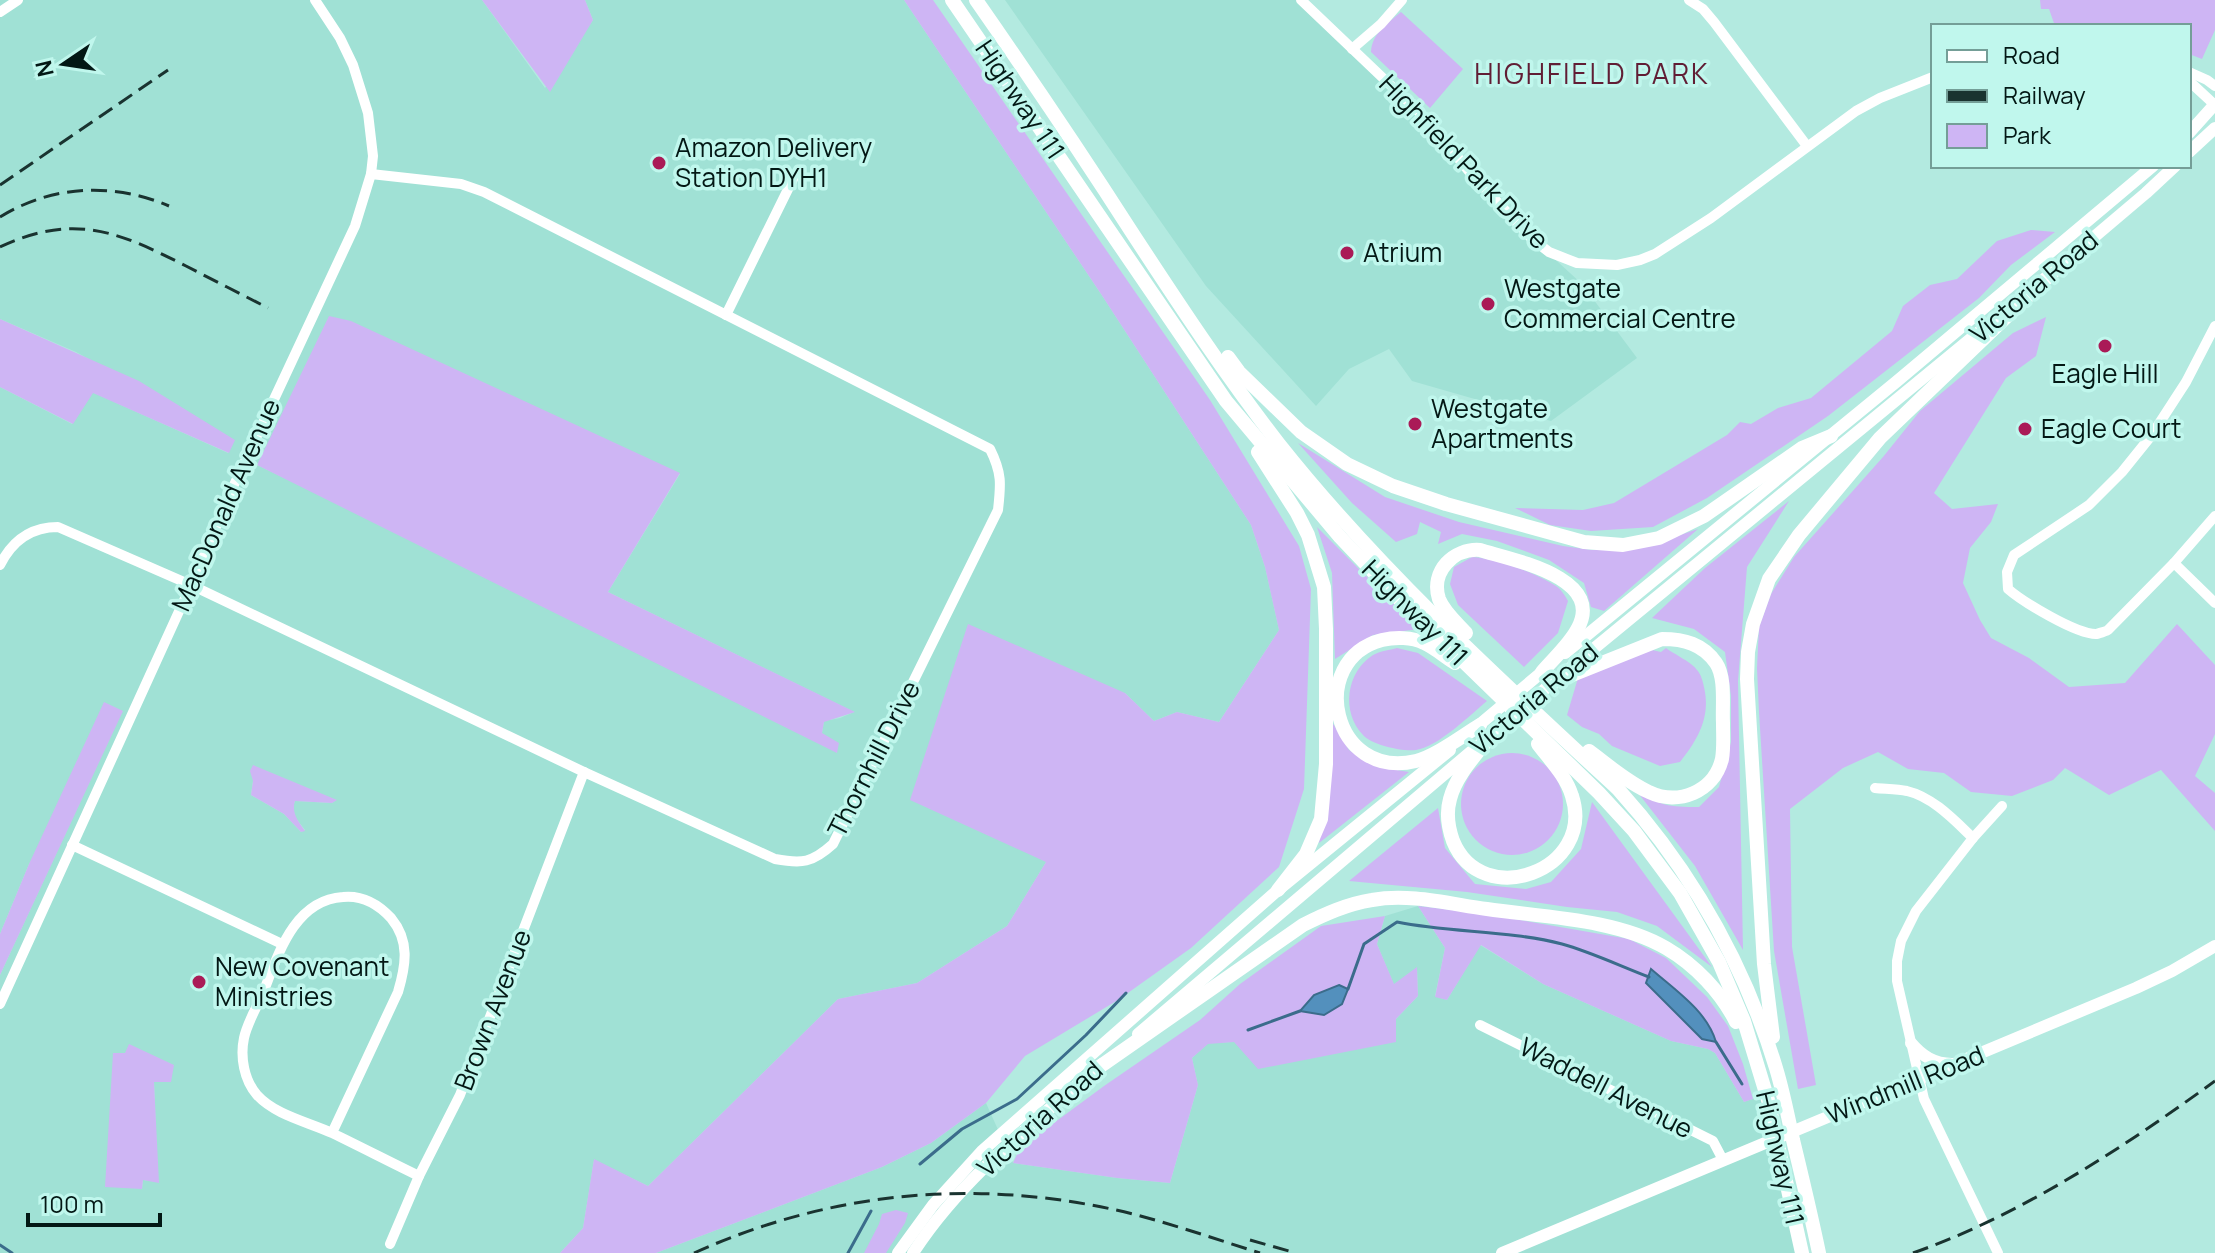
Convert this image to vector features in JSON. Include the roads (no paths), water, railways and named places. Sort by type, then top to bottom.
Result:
[{"type":"highway","name":"Highway 111","points":[[952,0],[1226,401],[1340,537],[1398,598],[1599,793],[1634,831],[1680,893],[1719,962],[1744,1021],[1768,1100],[1800,1250]]},
{"type":"highway","name":"Highway 111","points":[[976,0],[1175,300],[1278,443],[1402,583],[1626,798],[1689,879],[1739,969],[1760,1020],[1783,1093],[1819,1248]]},
{"type":"highway","points":[[1777,1070],[1764,964],[1747,700],[1748,652],[1753,624],[1769,579],[1782,559],[1880,438],[2054,271]]},
{"type":"highway","points":[[1175,300],[1193,314],[1239,372],[1301,432],[1347,464],[1393,486],[1446,504],[1584,542],[1623,545],[1659,538],[1704,516],[1802,448],[1831,436]]},
{"type":"highway","points":[[1226,401],[1297,513],[1308,535],[1324,587],[1326,764],[1321,819],[1306,854],[1278,890]]},
{"type":"highway","points":[[1488,667],[1472,640],[1445,610],[1437,589],[1439,576],[1448,561],[1458,553],[1472,549],[1564,580],[1579,594],[1583,613],[1579,627],[1547,678]]},
{"type":"highway","points":[[1485,731],[1423,759],[1398,763],[1373,759],[1356,747],[1343,730],[1338,709],[1339,686],[1343,673],[1357,654],[1378,641],[1395,638],[1424,642],[1490,687]]},
{"type":"highway","points":[[1542,717],[1640,787],[1665,797],[1682,797],[1703,788],[1715,775],[1722,759],[1720,673],[1705,650],[1696,645],[1662,639],[1547,678]]},
{"type":"highway","points":[[1485,731],[1453,789],[1447,813],[1448,826],[1456,848],[1482,872],[1505,878],[1526,875],[1544,868],[1561,854],[1574,827],[1575,806],[1566,782],[1512,708]]},
{"type":"highway","points":[[1095,1070],[1303,925],[1351,904],[1393,898],[1613,927],[1667,948],[1715,989],[1731,1011],[1761,1072]]},
{"type":"main road","points":[[2191,131],[2215,105]]},
{"type":"main road","points":[[2191,150],[2215,128]]},
{"type":"main road","name":"Victoria Road","points":[[913,1253],[967,1185],[1000,1152],[1485,731],[2151,168]]},
{"type":"main road","name":"Victoria Road","points":[[1547,678],[2054,271],[2173,168]]},
{"type":"main road","name":"Victoria Road","points":[[898,1253],[949,1186],[982,1151],[1278,890],[1485,731]]},
{"type":"main road","name":"Windmill Road","points":[[1502,1253],[2136,988],[2215,946]]},
{"type":"main road","points":[[1911,1043],[1929,1059],[1955,1064]]},
{"type":"street","points":[[0,12],[18,0]]},
{"type":"street","name":"MacDonald Avenue","points":[[0,1004],[245,460],[355,226],[371,174],[373,156],[368,113],[353,65],[340,38],[315,0]]},
{"type":"street","name":"Highfield Park Drive","points":[[1301,0],[1428,121],[1472,175],[1531,238],[1549,252],[1577,263],[1617,265],[1655,254],[1711,218],[1856,111],[1931,78]]},
{"type":"street","points":[[1352,49],[1381,24],[1402,0]]},
{"type":"street","points":[[1689,0],[1703,9],[1714,22],[1807,146]]},
{"type":"street","points":[[2191,73],[2215,86]]},
{"type":"street","points":[[2191,83],[2215,105]]},
{"type":"street","name":"Thornhill Drive","points":[[0,565],[22,536],[41,527],[58,527],[191,585],[775,859],[797,863],[823,853],[833,844],[998,510],[1002,482],[990,449],[484,192],[461,184],[371,174]]},
{"type":"street","points":[[726,315],[795,175]]},
{"type":"street","points":[[2215,326],[2186,382],[2151,436],[2122,472],[2089,505],[2014,555],[2007,572],[2008,589],[2021,600],[2079,630],[2096,634],[2108,630],[2215,516]]},
{"type":"street","points":[[2174,563],[2215,603]]},
{"type":"street","name":"Brown Avenue","points":[[390,1244],[470,1072],[584,772]]},
{"type":"street","points":[[1875,788],[1909,791],[1949,815],[1973,838]]},
{"type":"street","points":[[1998,1253],[1930,1115],[1897,981],[1897,961],[1901,941],[1916,911],[2002,806]]},
{"type":"street","points":[[72,845],[282,944]]},
{"type":"street","points":[[332,1133],[398,992],[406,952],[399,928],[384,910],[367,899],[353,896],[328,900],[307,912],[282,944],[244,1037],[245,1075],[254,1092],[267,1105],[419,1176]]},
{"type":"street","name":"Waddell Avenue","points":[[1480,1025],[1713,1141],[1723,1160]]},
{"type":"water","points":[[1651,969],[1698,1011],[1716,1042],[1702,1039],[1646,983]]},
{"type":"water","points":[[1339,985],[1348,989],[1342,1004],[1324,1015],[1300,1011],[1314,995]]},
{"type":"waterway","points":[[1348,989],[1364,944],[1397,922],[1542,939],[1584,951],[1649,977]]},
{"type":"waterway","points":[[920,1164],[962,1129],[1017,1099],[1126,993]]},
{"type":"waterway","points":[[1248,1030],[1300,1011]]},
{"type":"waterway","points":[[1716,1042],[1742,1084]]},
{"type":"waterway","points":[[848,1253],[871,1211]]},
{"type":"waterway","points":[[0,1245],[12,1253]]},
{"type":"railway","points":[[0,185],[168,70]]},
{"type":"railway","points":[[0,217],[40,198],[83,190],[126,193],[169,206]]},
{"type":"railway","points":[[0,247],[51,230],[96,231],[139,244],[268,308]]},
{"type":"railway","points":[[1913,1253],[1993,1219],[2070,1178],[2215,1081]]},
{"type":"railway","points":[[694,1253],[748,1231],[802,1215],[857,1203],[968,1193],[1080,1203],[1152,1219],[1260,1253]]},
{"type":"railway","points":[[1250,1240],[1296,1253]]},
{"type":"place","name":"Amazon Delivery Station DYH1","points":[[659,163]]},
{"type":"place","name":"Atrium","points":[[1347,253]]},
{"type":"place","name":"Westgate Commercial Centre","points":[[1488,304]]},
{"type":"place","name":"Eagle Hill","points":[[2105,346]]},
{"type":"place","name":"Westgate Apartments","points":[[1415,424]]},
{"type":"place","name":"Eagle Court","points":[[2025,429]]},
{"type":"place","name":"New Covenant Ministries","points":[[199,982]]},
{"type":"district","name":"HIGHFIELD PARK","points":[[1592,74]]}]
